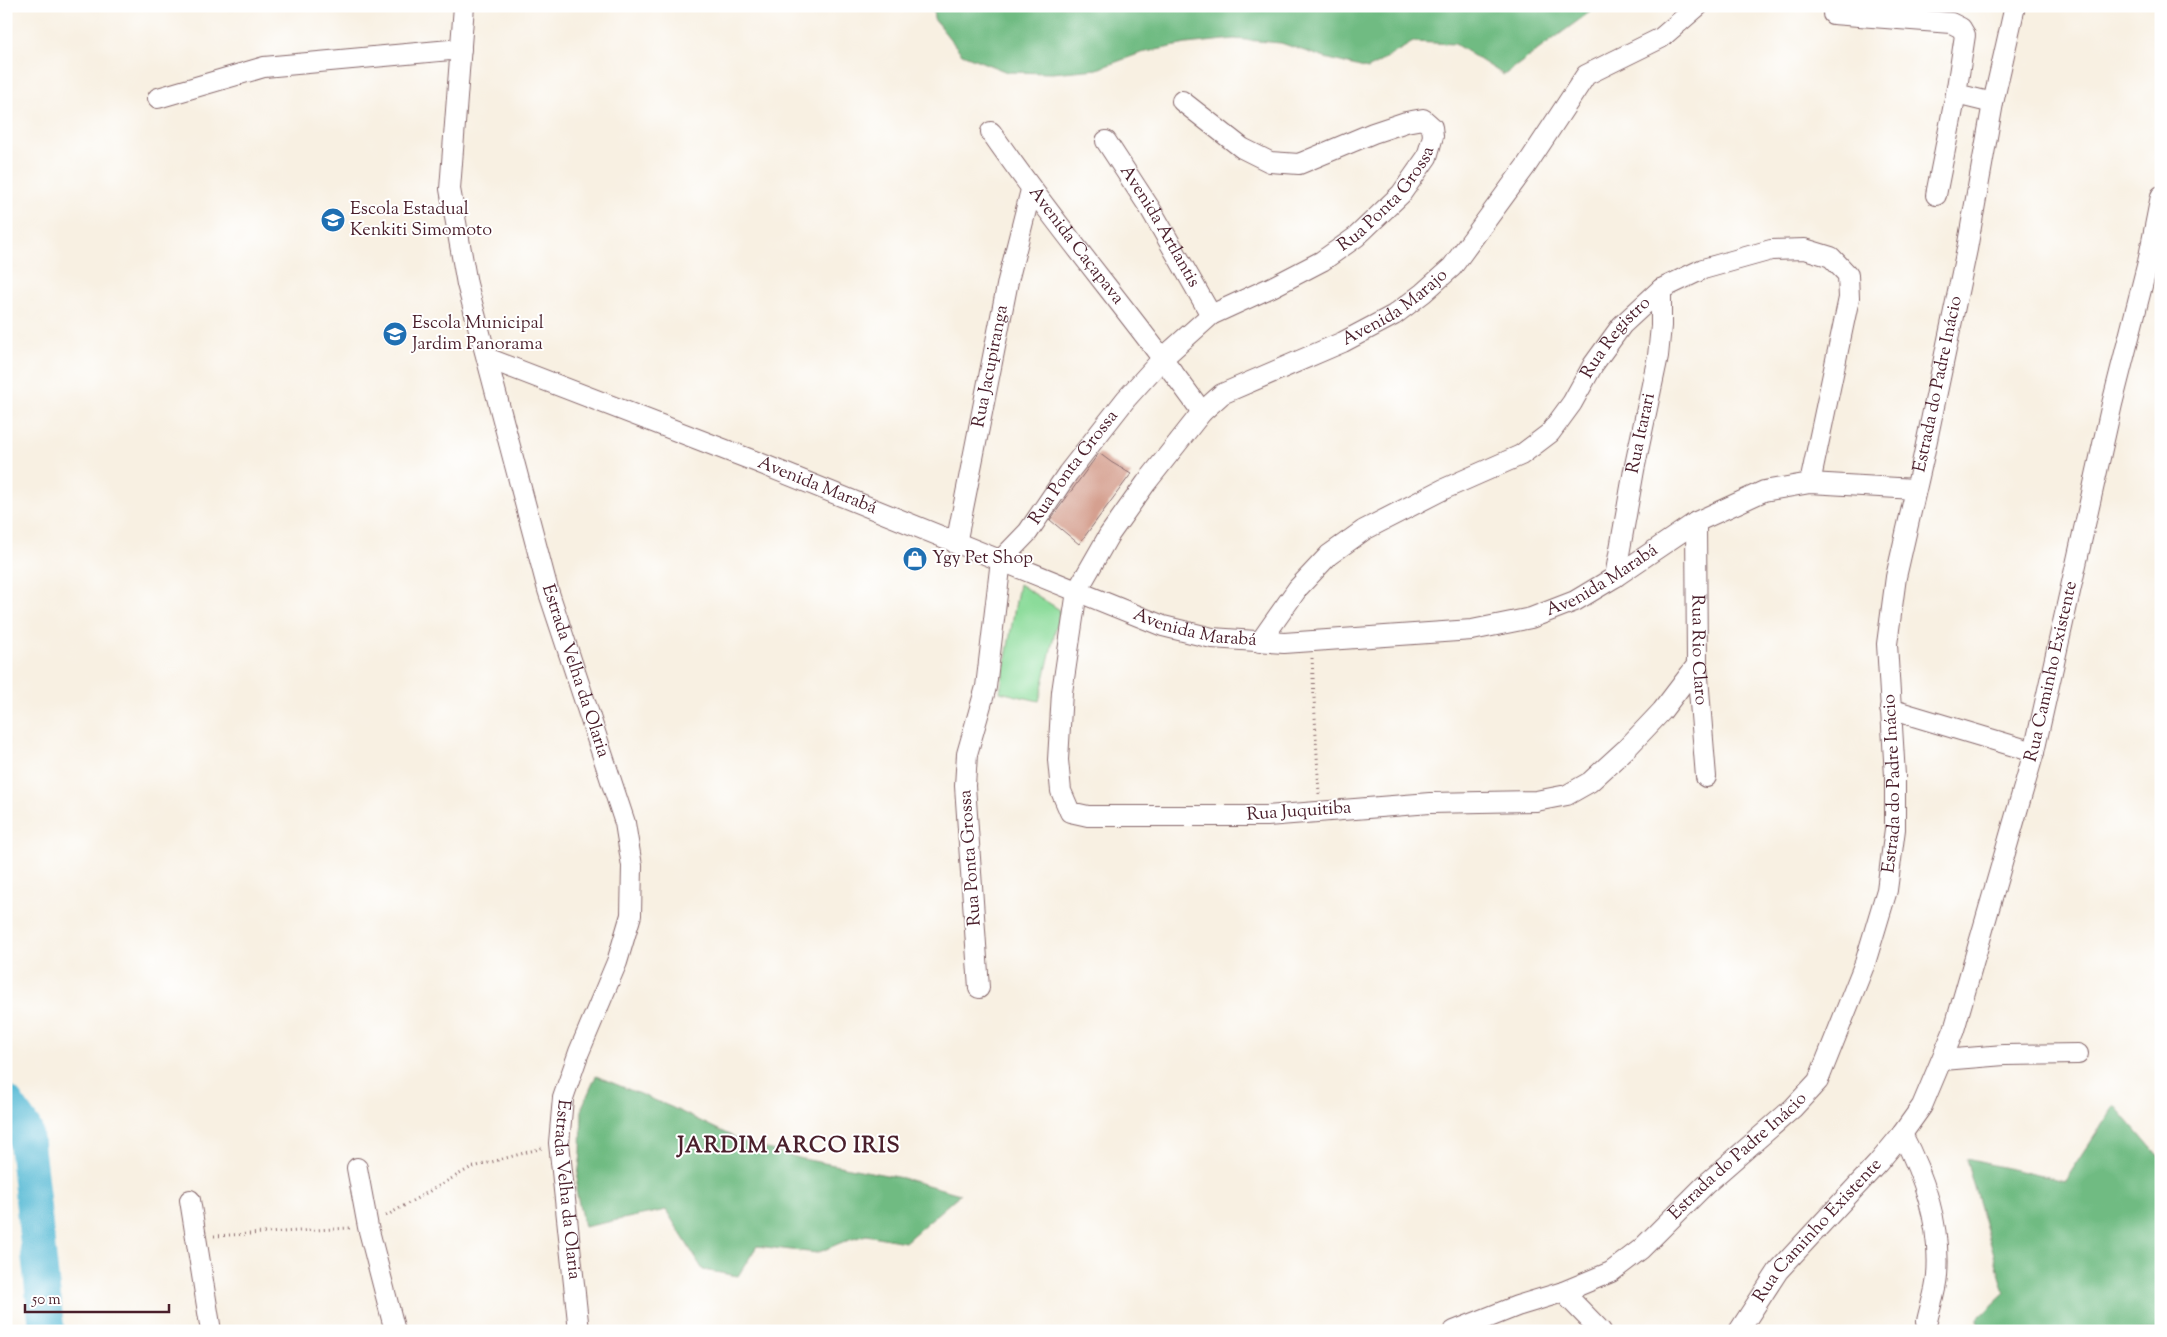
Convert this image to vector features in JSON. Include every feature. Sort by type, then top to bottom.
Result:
[{"type":"street","name":"Estrada Velha da Olaria","points":[[464,6],[450,189],[468,284],[548,590],[625,823],[632,866],[630,916],[617,962],[563,1098],[559,1143],[579,1331]]},
{"type":"street","name":"Avenida Marajo","points":[[1077,591],[1109,535],[1146,483],[1202,412],[1222,394],[1343,342],[1394,315],[1424,293],[1452,267],[1526,166],[1586,75],[1661,38],[1698,6]]},
{"type":"street","name":"Estrada do Padre Inácio","points":[[1454,1331],[1517,1306],[1563,1292],[1611,1272],[1641,1249],[1706,1184],[1793,1108],[1818,1081],[1865,963],[1887,890],[1895,829],[1895,776],[1887,644],[1896,577],[1967,249],[1993,103],[2015,6]]},
{"type":"street","points":[[1833,14],[1950,22],[1961,28],[1965,35],[1956,94],[1936,195]]},
{"type":"street","points":[[158,98],[264,67],[461,49]]},
{"type":"street","points":[[1956,94],[1993,103]]},
{"type":"street","name":"Rua Ponta Grossa","points":[[979,988],[965,786],[967,754],[986,687],[1000,560],[1028,532],[1068,472],[1126,399],[1163,358],[1211,315],[1272,287],[1322,261],[1356,237],[1401,194],[1426,157],[1433,136],[1432,127],[1423,119],[1406,122],[1373,133],[1299,164],[1270,162],[1242,148],[1182,101]]},
{"type":"street","name":"Avenida Caçapava","points":[[991,132],[1031,190],[1163,358],[1202,412]]},
{"type":"street","name":"Avenida Artlantis","points":[[1106,141],[1151,210],[1211,315]]},
{"type":"street","name":"Rua Jacupiranga","points":[[956,544],[1008,281],[1031,190]]},
{"type":"street","name":"Rua Caminho Existente","points":[[1739,1331],[1778,1271],[1878,1163],[1902,1134],[1922,1106],[1943,1060],[1954,1030],[2034,752],[2112,404],[2148,262],[2161,196]]},
{"type":"street","name":"Rua Registro","points":[[1260,642],[1298,588],[1329,555],[1364,530],[1444,489],[1520,455],[1550,433],[1572,403],[1593,364],[1622,325],[1661,289],[1703,269],[1771,250],[1805,249],[1831,257],[1848,275],[1849,298],[1810,483]]},
{"type":"street","name":"Rua Itarari","points":[[1615,577],[1634,470],[1658,356],[1661,326],[1661,289]]},
{"type":"street","name":"Avenida Marabá","points":[[487,358],[757,462],[1163,626],[1212,638],[1284,643],[1472,630],[1531,618],[1575,602],[1696,522],[1764,491],[1810,483],[1915,490]]},
{"type":"street","name":"Rua Rio Claro","points":[[1696,522],[1697,665],[1706,777]]},
{"type":"street","name":"Rua Juquitiba","points":[[1077,591],[1062,692],[1058,760],[1061,791],[1070,812],[1088,816],[1267,816],[1430,803],[1536,801],[1567,795],[1590,782],[1626,749],[1662,711],[1697,665]]},
{"type":"street","points":[[1890,708],[2034,752]]},
{"type":"street","points":[[1943,1060],[2004,1055],[2078,1054]]},
{"type":"street","points":[[1902,1134],[1918,1164],[1925,1183],[1938,1244],[1937,1278],[1927,1321]]},
{"type":"street","points":[[358,1168],[368,1227],[395,1331]]},
{"type":"street","points":[[190,1200],[211,1331]]},
{"type":"street","points":[[1563,1292],[1600,1331]]},
{"type":"path","points":[[1312,640],[1320,811]]},
{"type":"path","points":[[197,1237],[368,1227],[470,1168],[559,1143]]},
{"type":"green space","points":[[933,6],[1598,6],[1504,75],[1455,44],[1413,42],[1368,69],[1325,58],[1281,43],[1234,39],[1186,44],[1141,53],[1097,69],[1052,73],[1007,72],[962,54],[934,19]]},
{"type":"green space","points":[[1019,584],[1060,610],[1039,701],[1000,692]]},
{"type":"green space","points":[[596,1076],[671,1107],[746,1143],[803,1159],[902,1178],[960,1194],[905,1242],[866,1235],[817,1253],[757,1246],[738,1276],[703,1270],[666,1210],[584,1227],[576,1190],[581,1154],[582,1107]]},
{"type":"green space","points":[[2115,1105],[2161,1159],[2161,1331],[1979,1331],[1978,1319],[2005,1293],[1966,1159],[2065,1181]]},
{"type":"building","points":[[1099,453],[1131,474],[1079,544],[1050,520]]},
{"type":"waterway","points":[[6,1103],[25,1130],[47,1331]]},
{"type":"place","name":"Escola Estadual Kenkiti Simomoto","points":[[333,220]]},
{"type":"place","name":"Escola Municipal Jardim Panorama","points":[[395,334]]},
{"type":"place","name":"Ygy Pet Shop","points":[[915,559]]},
{"type":"district","name":"JARDIM ARCO IRIS","points":[[789,1147]]}]
